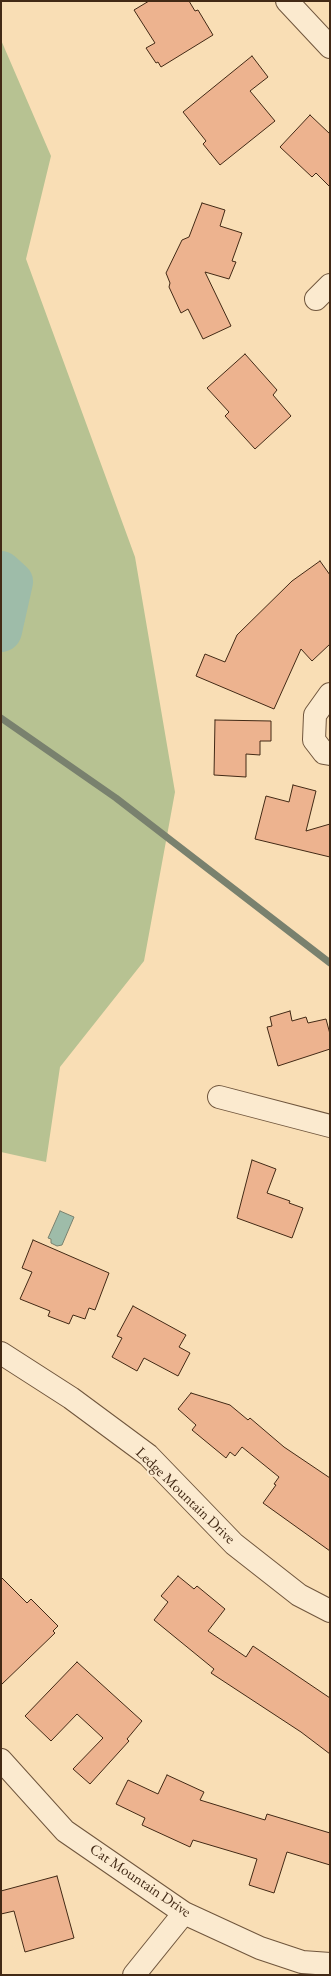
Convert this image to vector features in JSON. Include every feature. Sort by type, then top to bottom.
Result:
[{"type":"street","points":[[287,1],[330,47]]},
{"type":"street","points":[[330,694],[315,715],[314,740],[324,753],[330,754]]},
{"type":"street","points":[[219,1097],[330,1126]]},
{"type":"street","name":"Ledge Mountain Drive","points":[[1,1353],[71,1398],[148,1455],[234,1544],[299,1595],[330,1611]]},
{"type":"street","name":"Cat Mountain Drive","points":[[1,1760],[65,1831],[184,1913],[260,1948],[302,1962],[330,1964]]},
{"type":"street","points":[[134,1975],[184,1913]]},
{"type":"green space","points":[[1,40],[51,156],[26,259],[135,557],[175,792],[144,961],[60,1067],[46,1162],[1,1152]]},
{"type":"shaded area","points":[[60,1211],[74,1217],[62,1245],[57,1246],[51,1243],[51,1239],[48,1238]]},
{"type":"building","points":[[149,1],[189,1],[195,11],[198,10],[213,35],[161,67],[158,62],[156,63],[146,48],[155,43],[134,10]]},
{"type":"building","points":[[252,56],[268,77],[250,91],[275,121],[220,165],[203,144],[206,141],[183,112]]},
{"type":"building","points":[[310,115],[330,134],[330,187],[316,173],[312,177],[280,147]]},
{"type":"building","points":[[202,203],[225,210],[220,226],[242,233],[232,261],[236,262],[229,279],[205,272],[231,326],[203,339],[188,309],[181,313],[169,287],[170,283],[166,273],[182,240],[189,237]]},
{"type":"building","points":[[245,354],[277,390],[273,395],[291,416],[255,449],[225,416],[229,412],[207,388]]},
{"type":"building","points":[[320,561],[330,575],[330,644],[312,661],[301,649],[274,709],[196,676],[205,654],[225,662],[237,635],[292,581]]},
{"type":"building","points":[[215,720],[271,721],[271,741],[260,741],[260,755],[246,754],[246,777],[214,775]]},
{"type":"building","points":[[293,785],[316,791],[306,831],[330,824],[330,857],[255,839],[266,796],[289,802]]},
{"type":"building","points":[[290,1011],[292,1021],[306,1017],[308,1023],[326,1019],[330,1034],[330,1049],[278,1066],[267,1027],[272,1026],[270,1017]]},
{"type":"building","points":[[252,1160],[276,1169],[267,1193],[290,1201],[289,1203],[303,1208],[292,1238],[237,1218]]},
{"type":"building","points":[[33,1240],[109,1273],[95,1310],[89,1308],[85,1319],[73,1315],[69,1324],[48,1316],[50,1311],[20,1299],[32,1272],[22,1268]]},
{"type":"building","points":[[133,1306],[186,1335],[179,1347],[190,1353],[178,1376],[144,1358],[137,1371],[112,1357],[122,1338],[117,1336]]},
{"type":"building","points":[[191,1393],[230,1405],[248,1420],[250,1418],[284,1447],[330,1478],[330,1551],[263,1503],[276,1485],[274,1484],[279,1477],[242,1447],[235,1456],[230,1452],[226,1458],[192,1430],[196,1425],[178,1409]]},
{"type":"building","points":[[178,1576],[194,1589],[197,1586],[225,1609],[208,1631],[246,1657],[253,1646],[330,1698],[330,1754],[301,1732],[211,1673],[214,1669],[154,1620],[168,1602],[161,1596]]},
{"type":"building","points":[[1,1577],[27,1603],[31,1599],[58,1626],[53,1631],[55,1633],[1,1685]]},
{"type":"building","points":[[77,1662],[142,1721],[127,1739],[129,1741],[90,1784],[73,1769],[103,1738],[77,1714],[51,1741],[25,1716]]},
{"type":"building","points":[[167,1775],[204,1792],[200,1800],[265,1820],[267,1814],[330,1833],[330,1865],[287,1852],[274,1893],[249,1885],[257,1859],[193,1840],[190,1847],[142,1825],[145,1818],[116,1804],[128,1780],[158,1794]]},
{"type":"building","points":[[57,1876],[74,1938],[25,1952],[14,1911],[1,1914],[1,1891]]},
{"type":"waterway","points":[[1,572],[12,582],[1,631]]},
{"type":"waterway","points":[[1,718],[116,798],[330,963]]}]
